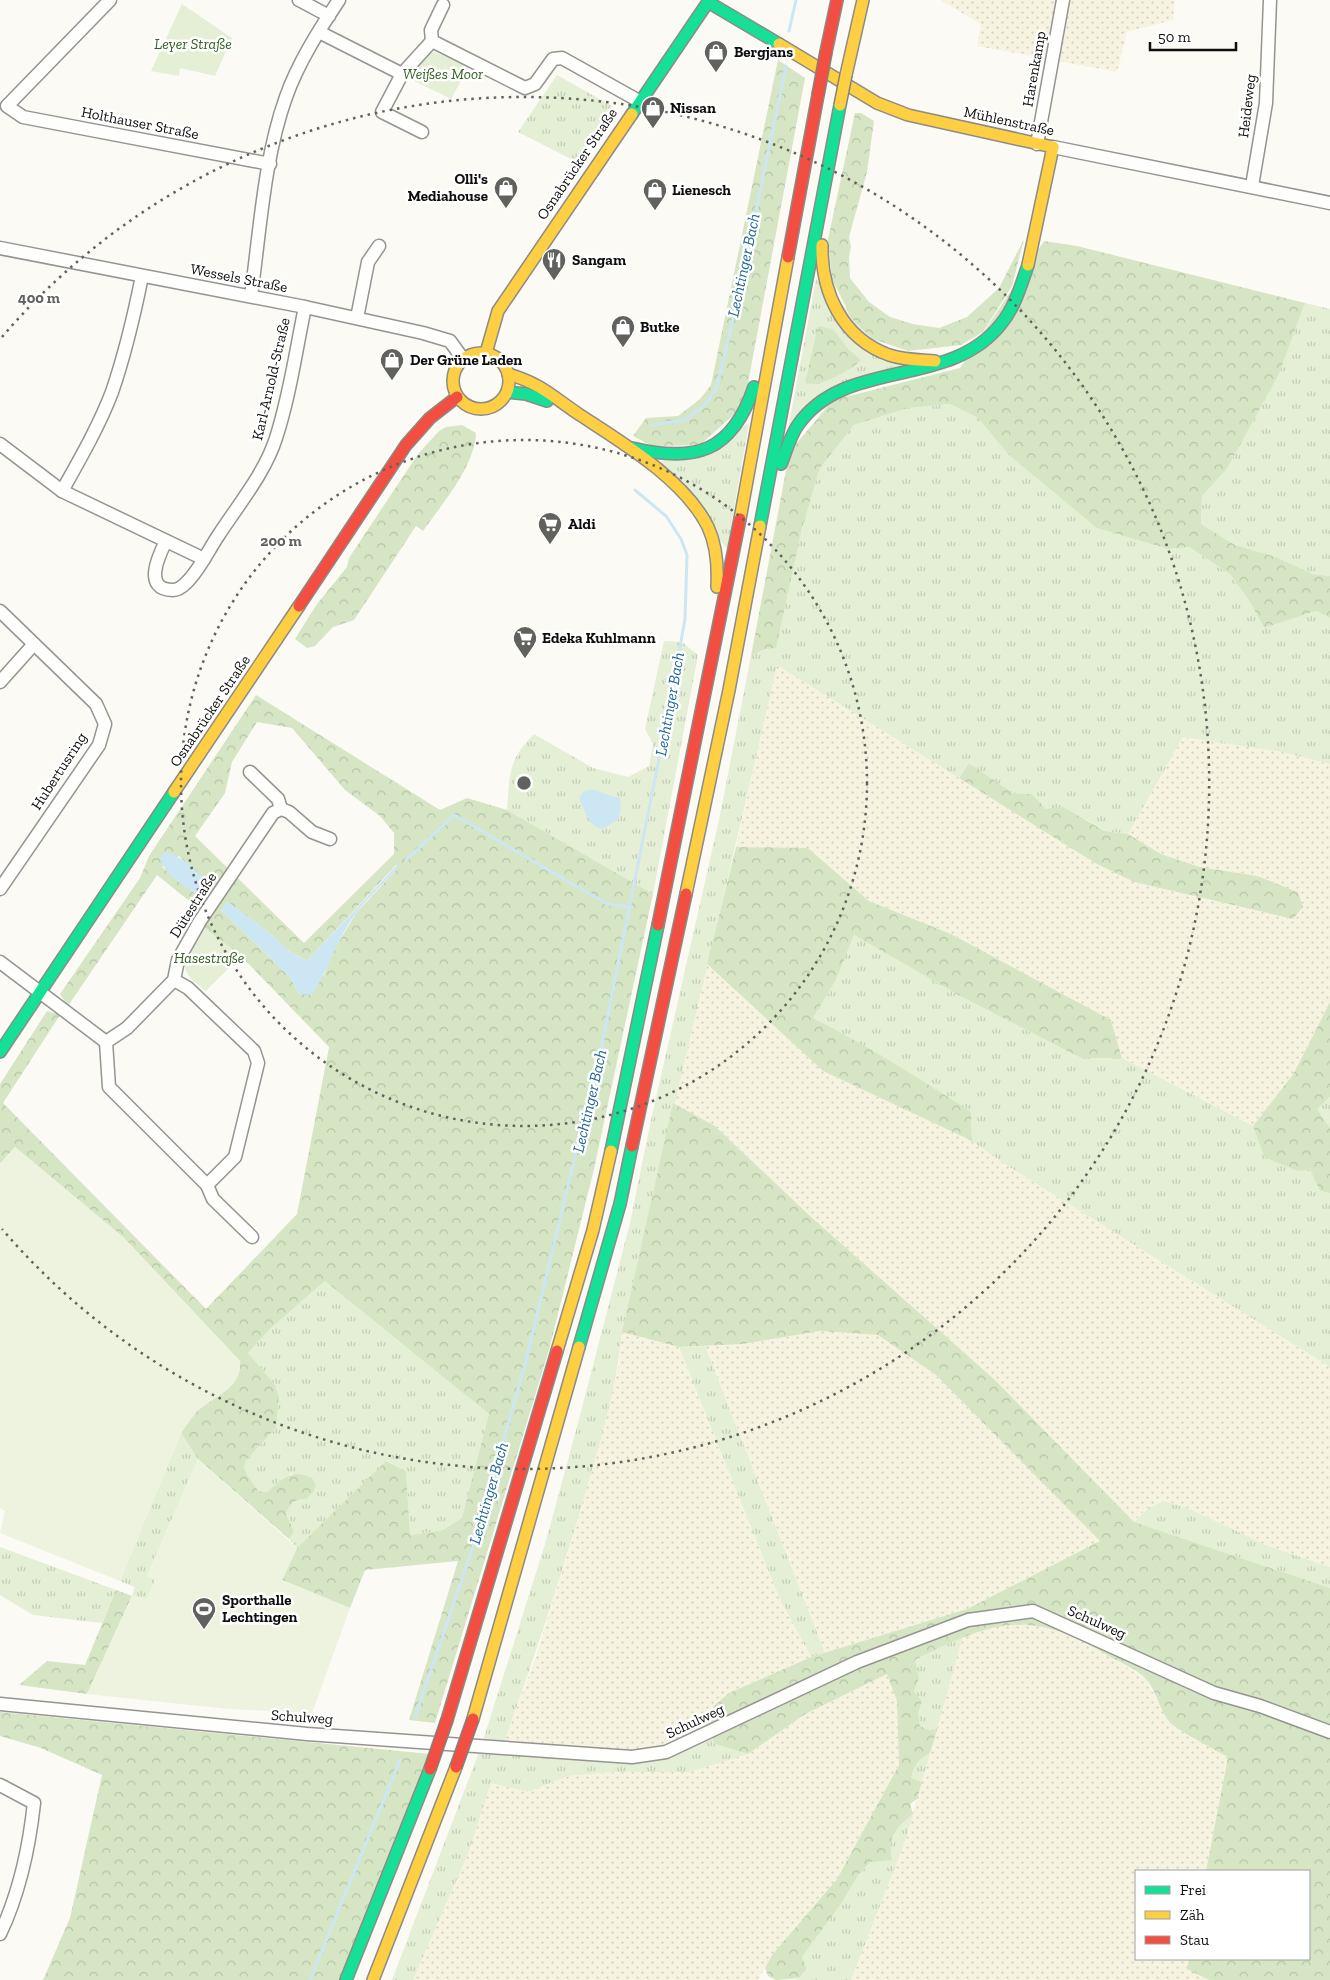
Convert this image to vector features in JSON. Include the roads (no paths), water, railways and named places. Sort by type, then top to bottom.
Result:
[{"type":"main road","name":"Mühlenstraße","points":[[707,0],[877,103],[908,115],[1054,147]]},
{"type":"main road","name":"Osnabrücker Straße","points":[[486,353],[498,312],[707,0]]},
{"type":"main road","points":[[346,1980],[430,1769],[447,1720],[593,1230],[639,1026],[770,356],[837,0]]},
{"type":"main road","points":[[373,1980],[473,1720],[620,1204],[729,690],[862,0]]},
{"type":"main road","points":[[840,107],[844,119],[825,219],[820,260],[827,293],[836,311],[849,328],[868,344],[888,354],[911,360],[946,361]]},
{"type":"main road","points":[[762,513],[772,498],[785,449],[800,422],[812,407],[844,387],[864,381],[917,372],[972,351],[1001,325],[1010,310],[1026,268],[1054,147]]},
{"type":"main road","points":[[486,353],[500,360],[508,374],[507,392],[499,403],[486,409],[470,407],[457,397],[452,381],[454,372],[463,358],[470,354],[486,353]]},
{"type":"main road","points":[[627,447],[652,454],[672,456],[706,450],[717,444],[739,423],[747,410],[758,371],[770,356]]},
{"type":"main road","points":[[508,374],[543,388],[627,447],[691,502],[706,522],[714,542],[718,567],[717,588],[704,658],[709,671]]},
{"type":"main road","points":[[507,392],[526,394],[572,410]]},
{"type":"main road","name":"Osnabrücker Straße","points":[[0,1052],[406,445],[430,418],[457,397]]},
{"type":"street","name":"Holthauser Straße","points":[[110,0],[8,106],[23,118],[270,164]]},
{"type":"street","points":[[299,0],[328,16]]},
{"type":"street","points":[[251,296],[270,164],[278,123],[287,94],[328,16],[339,0]]},
{"type":"street","name":"Harenkamp","points":[[1037,144],[1063,0]]},
{"type":"street","name":"Heideweg","points":[[1252,186],[1266,102],[1270,0]]},
{"type":"street","points":[[432,41],[430,30],[444,5]]},
{"type":"street","points":[[320,32],[402,74]]},
{"type":"street","points":[[432,41],[525,88],[535,84],[554,59],[562,58],[639,101]]},
{"type":"street","points":[[422,132],[382,112],[402,74],[432,41]]},
{"type":"street","name":"Mühlenstraße","points":[[1054,147],[1330,203]]},
{"type":"street","points":[[357,318],[368,262],[380,246]]},
{"type":"street","name":"Wessels Straße","points":[[0,248],[251,296],[444,338],[454,346],[463,358]]},
{"type":"street","points":[[62,491],[89,442],[111,393],[130,333],[142,276]]},
{"type":"street","name":"Karl-Arnold-Straße","points":[[166,541],[155,565],[154,574],[157,582],[164,588],[172,590],[181,588],[188,582],[270,455],[282,416],[304,307]]},
{"type":"street","points":[[0,444],[62,491],[204,559]]},
{"type":"street","name":"Hubertusring","points":[[0,611],[96,704],[105,724],[99,745],[0,888]]},
{"type":"street","points":[[0,682],[34,644]]},
{"type":"street","points":[[250,772],[278,799],[281,809],[290,812],[312,832],[330,839]]},
{"type":"street","name":"Dütestraße","points":[[106,1042],[127,1028],[174,980],[178,960],[200,921],[273,813],[281,809]]},
{"type":"street","points":[[0,962],[106,1042],[109,1087],[207,1185],[213,1199],[252,1237]]},
{"type":"street","points":[[174,980],[188,988],[254,1051],[258,1062],[235,1157],[207,1185]]},
{"type":"street","name":"Schulweg","points":[[0,1704],[307,1734],[632,1757],[666,1752],[857,1662],[968,1620],[1033,1611],[1214,1693],[1260,1706],[1330,1732]]},
{"type":"street","points":[[0,1785],[34,1803],[28,1852],[12,1910],[0,1934]]},
{"type":"water","points":[[592,789],[614,797],[620,797],[621,809],[618,820],[602,829],[590,821],[579,798],[583,792]]},
{"type":"water","points":[[166,851],[187,862],[213,887],[203,898],[177,881],[166,870],[160,858]]},
{"type":"water","points":[[397,865],[399,867],[366,901],[349,923],[312,995],[299,994],[291,978],[221,910],[227,901],[272,935],[290,952],[307,961]]},
{"type":"waterway","name":"Lechtinger Bach","points":[[789,31],[796,0]]},
{"type":"waterway","name":"Lechtinger Bach","points":[[652,425],[685,420],[706,404],[716,390],[737,303],[786,66]]},
{"type":"waterway","name":"Lechtinger Bach","points":[[415,1717],[474,1544],[526,1361],[602,1044],[685,619],[687,555],[681,539],[666,516],[635,490]]},
{"type":"waterway","points":[[406,860],[454,815],[607,904],[631,907]]},
{"type":"waterway","points":[[310,1980],[400,1760]]},
{"type":"place","name":"Bergjans","points":[[716,73]]},
{"type":"place","name":"Nissan","points":[[653,129]]},
{"type":"place","name":"Olli's Mediahouse","points":[[506,209]]},
{"type":"place","name":"Lienesch","points":[[655,211]]},
{"type":"place","name":"Sangam","points":[[554,281]]},
{"type":"place","name":"Butke","points":[[623,348]]},
{"type":"place","name":"Der Grüne Laden","points":[[392,381]]},
{"type":"place","name":"Aldi","points":[[550,545]]},
{"type":"place","name":"Edeka Kuhlmann","points":[[525,659]]},
{"type":"place","name":"Sporthalle Lechtingen","points":[[204,1630]]},
{"type":"park label","name":"Leyer Straße","points":[[193,44]]},
{"type":"park label","name":"Weißes Moor","points":[[443,74]]},
{"type":"park label","name":"Hasestraße","points":[[209,958]]}]
